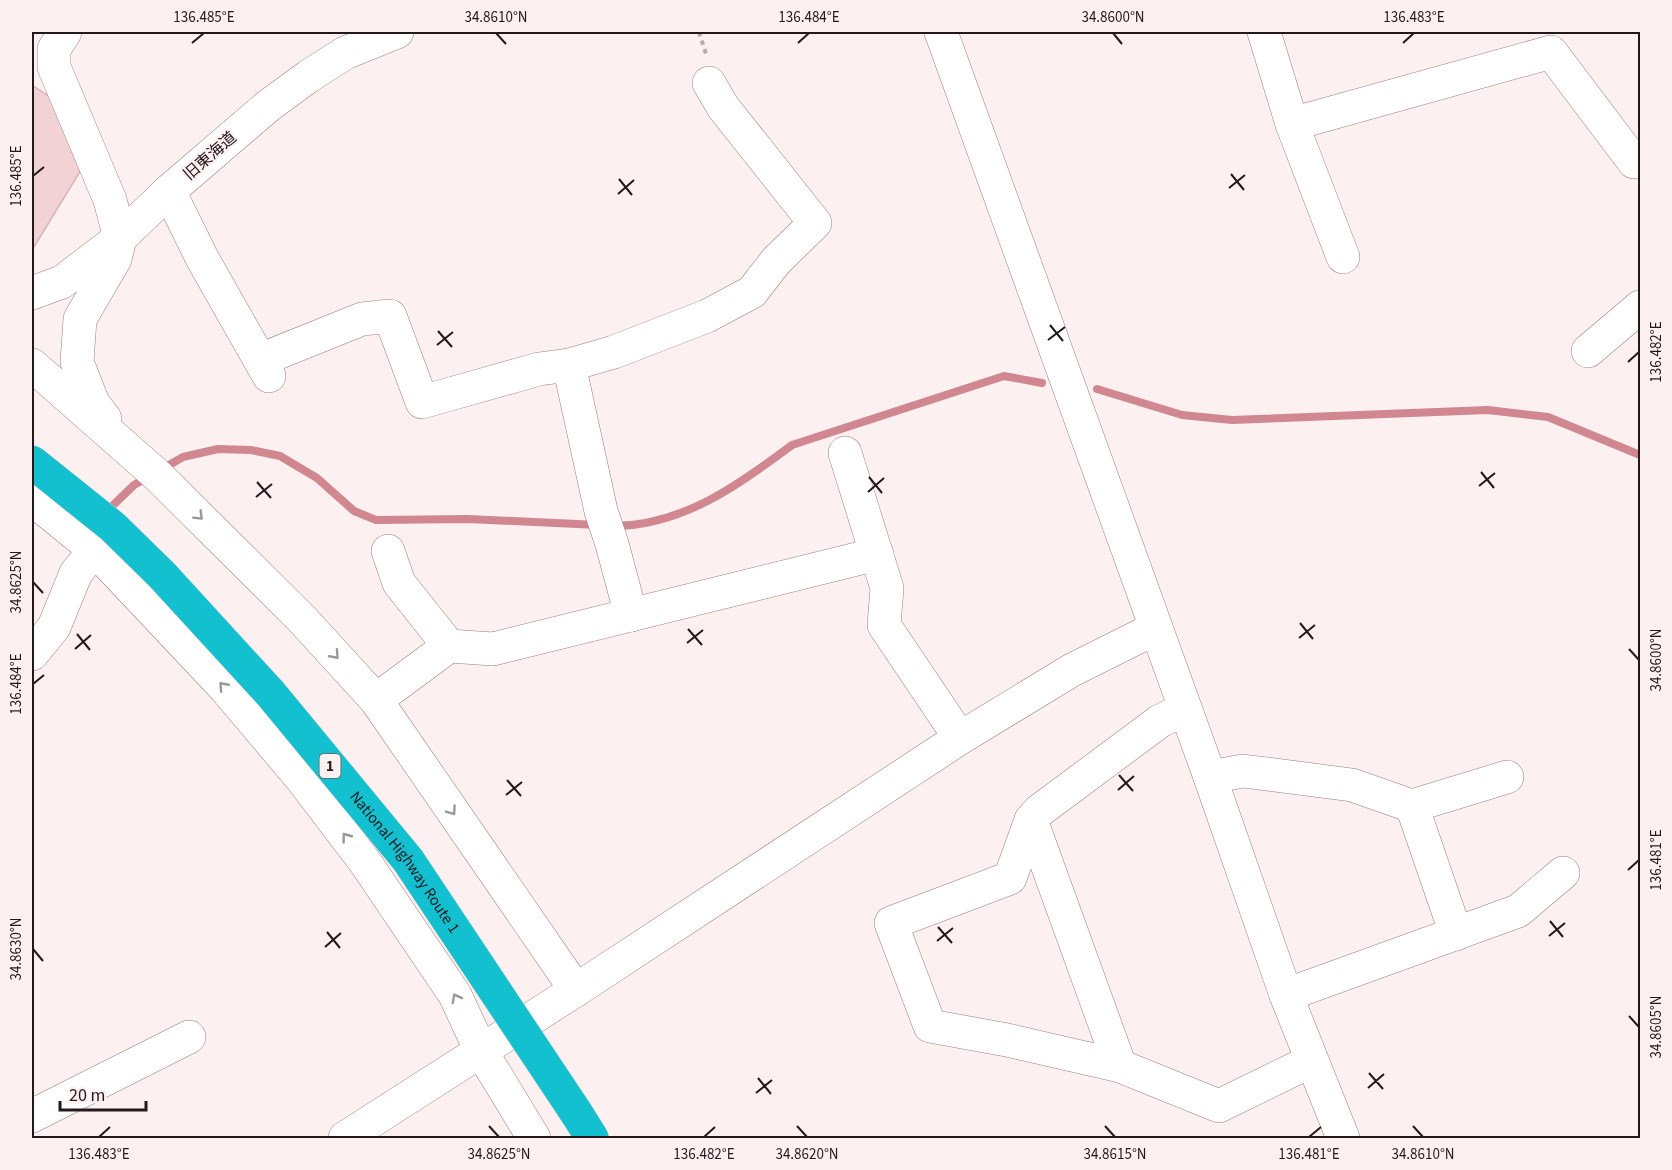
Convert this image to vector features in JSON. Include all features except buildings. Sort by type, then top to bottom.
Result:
[{"type":"highway","name":"National Highway Route 1","points":[[32,462],[113,527],[162,575],[271,694],[408,860],[585,1126]]},
{"type":"street","points":[[65,32],[54,49],[54,67],[110,200],[120,238],[115,259],[80,319],[77,362],[93,403],[140,459]]},
{"type":"street","name":"旧東海道","points":[[32,293],[62,282],[120,238],[169,191],[268,106],[309,76],[345,53],[397,32]]},
{"type":"street","points":[[941,32],[1210,777],[1286,995],[1343,1138]]},
{"type":"street","points":[[1264,32],[1293,124],[1343,257]]},
{"type":"street","points":[[1293,124],[1551,52],[1634,162]]},
{"type":"street","points":[[169,191],[202,258],[264,368],[362,319],[390,316],[422,402],[538,369],[569,365],[614,352],[707,316],[753,292],[776,261],[815,223],[723,106],[710,83]]},
{"type":"street","points":[[1588,351],[1641,307]]},
{"type":"street","points":[[32,365],[140,459],[302,619],[376,700],[576,990]]},
{"type":"street","points":[[569,365],[601,511],[631,615]]},
{"type":"street","points":[[845,453],[887,588],[884,625],[960,738]]},
{"type":"street","points":[[32,499],[95,550],[225,688],[301,778],[365,862],[454,995],[481,1051],[534,1138]]},
{"type":"street","points":[[32,654],[54,627],[76,573],[95,550]]},
{"type":"street","points":[[388,551],[399,583],[449,646]]},
{"type":"street","points":[[376,700],[449,646],[493,649],[877,554]]},
{"type":"street","points":[[345,1138],[576,990],[960,738],[1072,670],[1156,628]]},
{"type":"street","points":[[1185,710],[1151,727],[1039,811],[1031,820],[1010,878],[891,923],[930,1026],[1007,1040],[1120,1066],[1219,1106],[1311,1061]]},
{"type":"street","points":[[1210,777],[1244,771],[1352,786],[1412,806],[1507,777]]},
{"type":"street","points":[[1412,806],[1456,934]]},
{"type":"street","points":[[1031,820],[1120,1066]]},
{"type":"street","points":[[1286,995],[1518,911],[1563,873]]},
{"type":"street","points":[[32,1116],[189,1037]]},
{"type":"waterway","points":[[613,526],[663,519],[686,511],[751,475],[792,445],[1004,376],[1042,383]]},
{"type":"waterway","points":[[1097,389],[1182,415],[1232,420],[1488,410],[1548,417],[1640,455]]},
{"type":"waterway","points":[[162,469],[183,457],[218,449],[251,450],[280,456],[317,478],[354,511],[376,520],[468,519],[598,525]]},
{"type":"waterway","points":[[105,513],[134,485],[148,477]]}]
